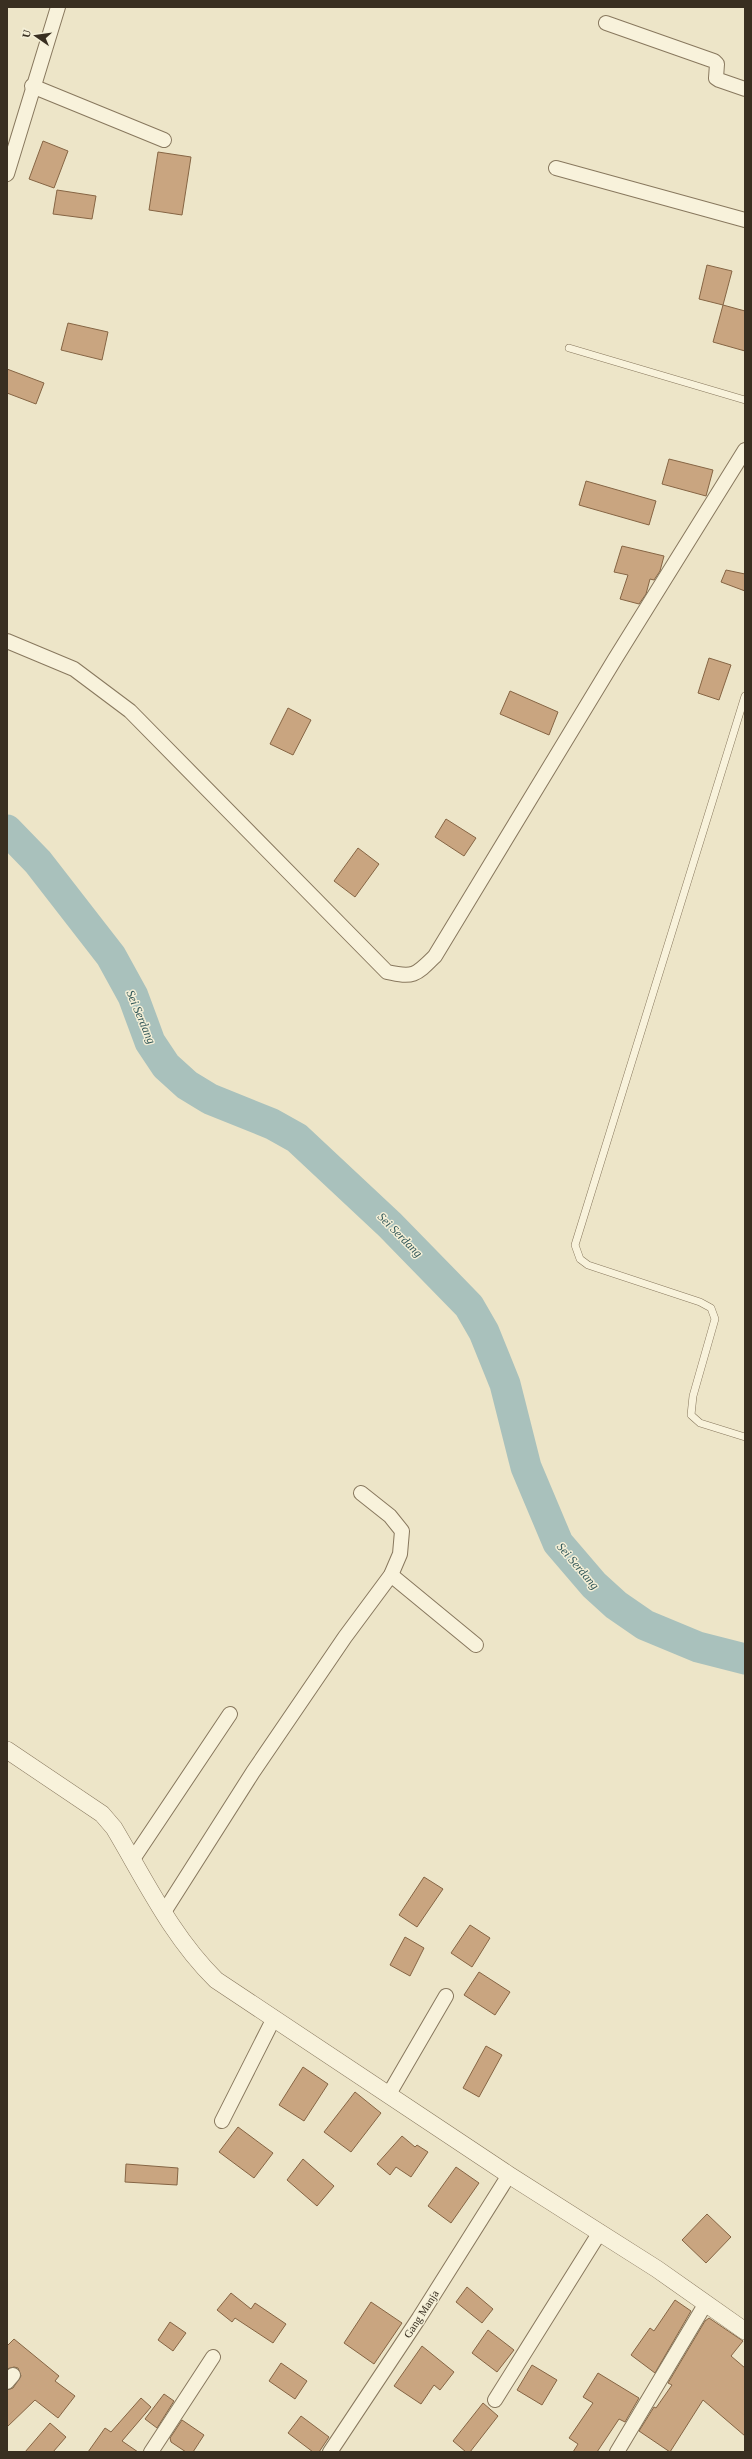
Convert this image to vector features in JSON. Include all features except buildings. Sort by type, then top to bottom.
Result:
[{"type":"street","points":[[7,174],[32,86],[58,7]]},
{"type":"street","points":[[606,24],[714,61],[717,64],[716,78],[745,89]]},
{"type":"street","points":[[32,86],[164,140]]},
{"type":"street","points":[[556,168],[745,220]]},
{"type":"street","points":[[7,641],[74,669],[130,711],[387,972],[406,976],[419,972],[435,956],[611,666],[745,450]]},
{"type":"street","points":[[164,1912],[253,1772],[345,1637],[391,1575],[400,1554],[402,1532],[390,1516],[361,1493]]},
{"type":"street","points":[[391,1575],[476,1645]]},
{"type":"street","points":[[133,1859],[230,1714]]},
{"type":"street","points":[[7,1750],[102,1814],[114,1828],[164,1912],[195,1959],[226,1987],[509,2175],[600,2232],[745,2331]]},
{"type":"street","points":[[389,2094],[446,1996]]},
{"type":"street","points":[[222,2121],[274,2018]]},
{"type":"street","name":"Gang Manja","points":[[330,2452],[419,2318],[509,2175]]},
{"type":"street","points":[[495,2400],[600,2232]]},
{"type":"street","points":[[617,2452],[706,2303]]},
{"type":"street","points":[[151,2452],[213,2357]]},
{"type":"lane","points":[[568,348],[745,400]]},
{"type":"lane","points":[[745,696],[575,1245],[580,1259],[588,1266],[700,1302],[711,1308],[715,1318],[692,1396],[691,1415],[700,1423],[745,1437]]},
{"type":"waterway","name":"Sei Serdang","points":[[7,830],[38,862],[111,956],[133,996],[150,1042],[166,1066],[187,1085],[210,1099],[272,1124],[297,1138],[390,1225],[469,1306],[484,1332],[505,1384],[526,1467],[558,1543],[594,1585],[616,1605],[645,1625],[698,1647],[745,1659]]}]
